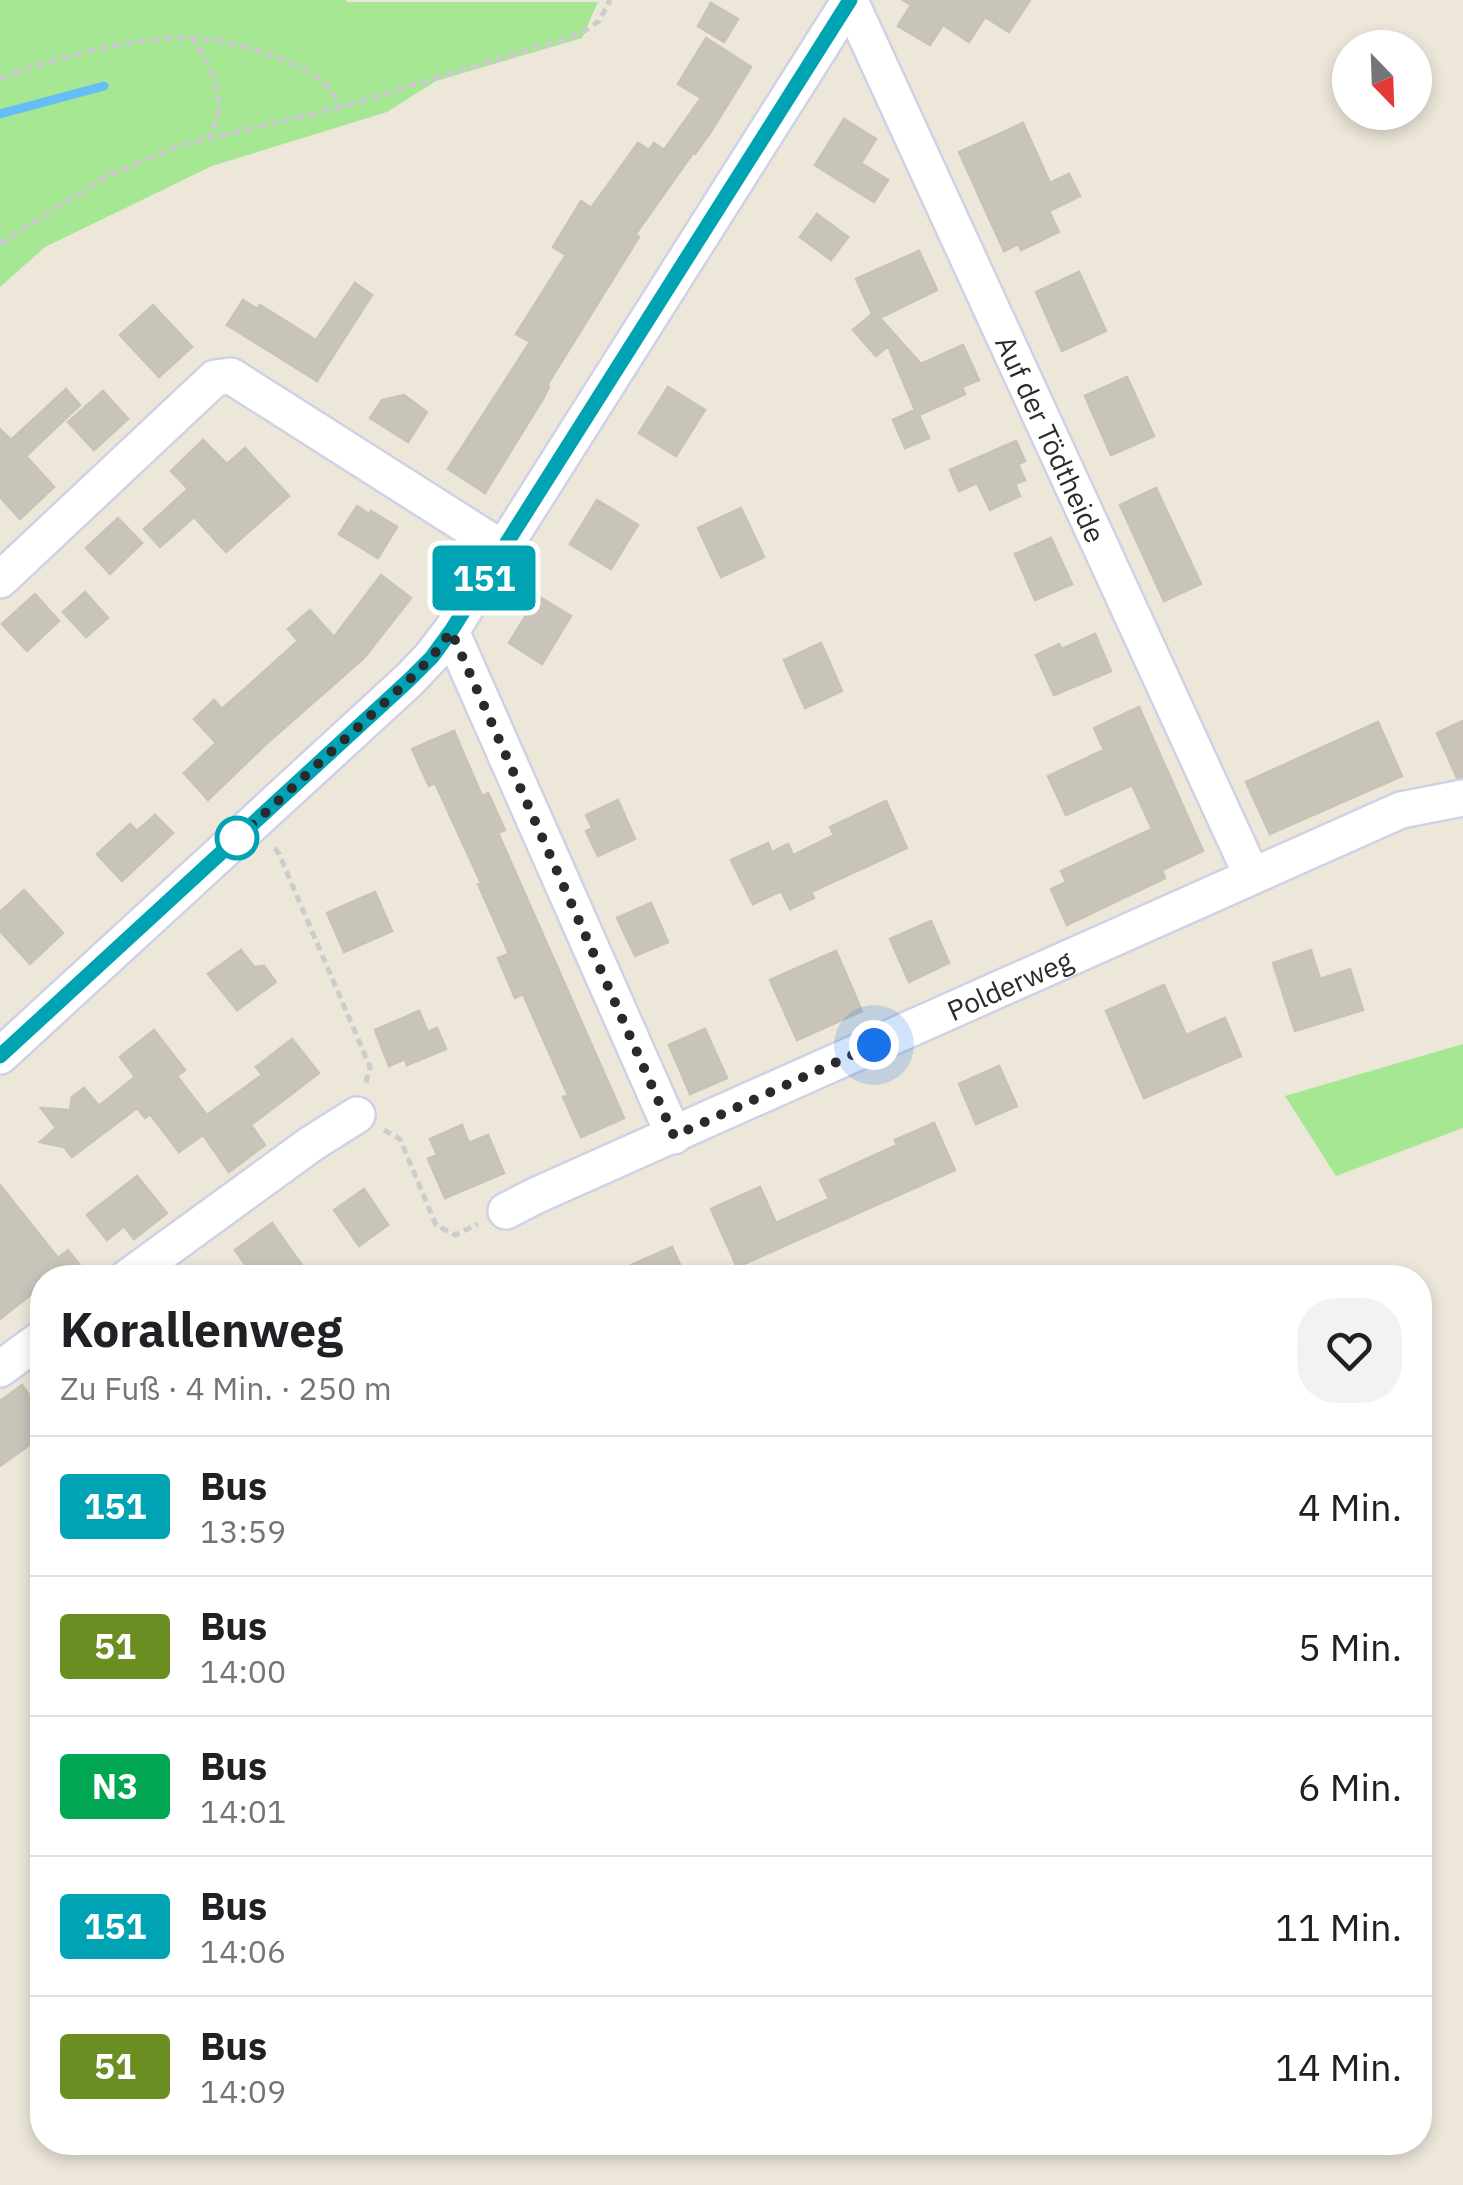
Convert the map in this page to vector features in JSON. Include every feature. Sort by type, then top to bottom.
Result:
[{"type":"street","points":[[0,1056],[432,657],[850,0]]},
{"type":"street","name":"Auf der Tödtheide","points":[[850,0],[1252,876]]},
{"type":"street","points":[[0,580],[215,378],[231,376],[502,549]]},
{"type":"street","points":[[451,631],[674,1136]]},
{"type":"street","name":"Polderweg","points":[[506,1211],[1401,810],[1463,798]]},
{"type":"street","points":[[145,1265],[357,1115]]},
{"type":"street","points":[[0,1369],[30,1347]]},
{"type":"path","points":[[0,244],[105,177],[182,145],[341,106],[580,34],[600,21],[610,0]]},
{"type":"path","points":[[0,80],[28,68],[121,44],[191,38],[227,42],[305,68],[333,90],[341,106]]},
{"type":"path","points":[[191,38],[207,58],[216,84],[218,116],[208,138]]},
{"type":"path","points":[[253,824],[279,854],[370,1067],[357,1115],[400,1139],[436,1225],[455,1235]]},
{"type":"green space","points":[[0,0],[598,2],[582,38],[436,81],[387,112],[212,166],[45,247],[0,287]]},
{"type":"green space","points":[[1463,1044],[1463,1128],[1336,1176],[1285,1096]]},
{"type":"building","points":[[903,0],[1030,0],[1009,32],[985,17],[969,42],[943,25],[930,45],[898,26],[911,5]]},
{"type":"building","points":[[711,3],[738,19],[724,42],[698,26]]},
{"type":"building","points":[[706,38],[751,67],[710,133],[635,235],[639,237],[485,493],[448,469],[530,342],[516,334],[566,255],[553,247],[581,201],[591,208],[638,143],[649,150],[654,143],[664,150],[701,98],[678,84]]},
{"type":"building","points":[[844,119],[876,139],[861,163],[888,180],[874,202],[815,165]]},
{"type":"building","points":[[1023,123],[1050,183],[1069,174],[1080,196],[1049,211],[1059,232],[1021,250],[1018,244],[1004,251],[959,152]]},
{"type":"building","points":[[817,214],[848,237],[831,260],[800,237]]},
{"type":"building","points":[[919,251],[937,290],[880,318],[921,364],[963,345],[979,380],[962,387],[965,394],[919,415],[929,438],[905,448],[893,420],[915,410],[888,346],[876,356],[853,330],[872,314],[856,279]]},
{"type":"building","points":[[1079,272],[1106,331],[1062,351],[1036,292]]},
{"type":"building","points":[[355,283],[372,295],[317,381],[227,325],[243,300],[257,309],[260,305],[316,340]]},
{"type":"building","points":[[153,305],[192,347],[159,377],[120,335]]},
{"type":"building","points":[[1127,377],[1154,436],[1111,455],[1085,396]]},
{"type":"building","points":[[668,387],[705,410],[676,456],[639,433]]},
{"type":"building","points":[[66,389],[80,405],[26,456],[54,487],[20,519],[0,497],[0,429],[11,440]]},
{"type":"building","points":[[103,391],[128,419],[94,450],[68,422]]},
{"type":"building","points":[[404,395],[427,412],[408,442],[370,418],[382,400]]},
{"type":"building","points":[[203,440],[227,464],[245,448],[289,496],[226,552],[194,517],[160,547],[144,529],[188,489],[171,471]]},
{"type":"building","points":[[1016,441],[1025,461],[1018,464],[1025,480],[1015,484],[1020,496],[990,510],[977,483],[959,491],[950,470]]},
{"type":"building","points":[[1156,488],[1201,584],[1164,601],[1120,505]]},
{"type":"building","points":[[597,500],[638,525],[611,569],[570,544]]},
{"type":"building","points":[[357,506],[397,527],[378,558],[339,534]]},
{"type":"building","points":[[741,508],[764,557],[721,577],[698,528]]},
{"type":"building","points":[[118,518],[142,543],[110,574],[86,548]]},
{"type":"building","points":[[1051,538],[1072,584],[1035,600],[1015,554]]},
{"type":"building","points":[[381,575],[411,598],[364,658],[208,800],[184,773],[216,743],[194,719],[214,700],[222,709],[298,641],[288,629],[310,610],[334,637]]},
{"type":"building","points":[[85,592],[108,618],[86,637],[63,612]]},
{"type":"building","points":[[35,594],[59,621],[27,651],[2,624]]},
{"type":"building","points":[[538,596],[571,616],[542,664],[509,643]]},
{"type":"building","points":[[1095,634],[1111,671],[1054,695],[1036,655],[1059,644],[1062,649]]},
{"type":"building","points":[[821,643],[842,691],[805,708],[784,660]]},
{"type":"building","points":[[1139,707],[1203,851],[1162,870],[1165,878],[1067,925],[1051,889],[1066,882],[1061,871],[1152,829],[1132,785],[1066,815],[1048,776],[1104,750],[1094,728]]},
{"type":"building","points":[[1463,721],[1463,777],[1457,778],[1437,733]]},
{"type":"building","points":[[1378,722],[1402,776],[1270,834],[1246,782]]},
{"type":"building","points":[[454,731],[482,796],[488,793],[505,830],[498,833],[624,1118],[581,1137],[563,1097],[568,1095],[523,994],[515,998],[498,958],[509,954],[478,884],[481,883],[435,783],[429,786],[412,749]]},
{"type":"building","points":[[618,800],[635,839],[598,856],[586,831],[592,828],[586,815]]},
{"type":"building","points":[[886,801],[907,848],[811,892],[814,898],[790,909],[781,891],[753,904],[731,860],[768,843],[772,852],[788,844],[793,855],[834,835],[830,827]]},
{"type":"building","points":[[155,815],[173,833],[122,881],[97,854],[130,824],[137,831]]},
{"type":"building","points":[[24,890],[63,933],[30,964],[0,931],[0,912]]},
{"type":"building","points":[[375,892],[392,931],[344,952],[327,913]]},
{"type":"building","points":[[651,903],[668,942],[635,956],[617,918]]},
{"type":"building","points":[[931,921],[949,963],[909,982],[890,939]]},
{"type":"building","points":[[241,950],[254,967],[264,966],[276,982],[237,1010],[208,974]]},
{"type":"building","points":[[1311,950],[1320,979],[1350,969],[1363,1010],[1295,1031],[1273,963]]},
{"type":"building","points":[[836,951],[862,1011],[797,1040],[770,980]]},
{"type":"building","points":[[1164,985],[1186,1035],[1225,1018],[1241,1056],[1144,1098],[1106,1011]]},
{"type":"building","points":[[419,1011],[428,1032],[437,1028],[446,1049],[407,1065],[405,1059],[389,1066],[375,1030]]},
{"type":"building","points":[[705,1029],[727,1078],[690,1094],[669,1045]]},
{"type":"building","points":[[154,1030],[185,1070],[177,1076],[207,1115],[262,1075],[256,1067],[292,1039],[319,1073],[251,1125],[265,1145],[229,1172],[203,1135],[179,1152],[150,1114],[145,1118],[137,1108],[72,1157],[64,1147],[40,1142],[56,1128],[41,1108],[70,1110],[72,1097],[84,1088],[99,1106],[135,1077],[120,1057]]},
{"type":"building","points":[[999,1066],[1017,1106],[976,1124],[959,1084]]},
{"type":"building","points":[[934,1123],[955,1170],[736,1265],[711,1209],[760,1187],[776,1223],[829,1199],[820,1180],[897,1145],[895,1140]]},
{"type":"building","points":[[462,1125],[469,1143],[488,1135],[504,1173],[445,1198],[428,1159],[437,1155],[430,1139]]},
{"type":"building","points":[[137,1176],[167,1213],[134,1239],[124,1226],[107,1240],[87,1215]]},
{"type":"building","points":[[0,1185],[58,1258],[68,1250],[80,1265],[30,1265],[30,1295],[0,1319]]},
{"type":"building","points":[[364,1189],[388,1225],[359,1246],[334,1210]]},
{"type":"building","points":[[272,1223],[302,1265],[246,1265],[235,1250]]},
{"type":"building","points":[[672,1247],[680,1265],[631,1265]]},
{"type":"building","points":[[22,1385],[30,1397],[30,1445],[0,1466],[0,1401]]},
{"type":"waterway","points":[[0,114],[104,86]]},
{"type":"bus line","name":"151","points":[[0,1056],[432,657],[850,0]]},
{"type":"route","points":[[237,838],[225,850],[409,680],[451,631],[674,1136],[874,1045]]}]
